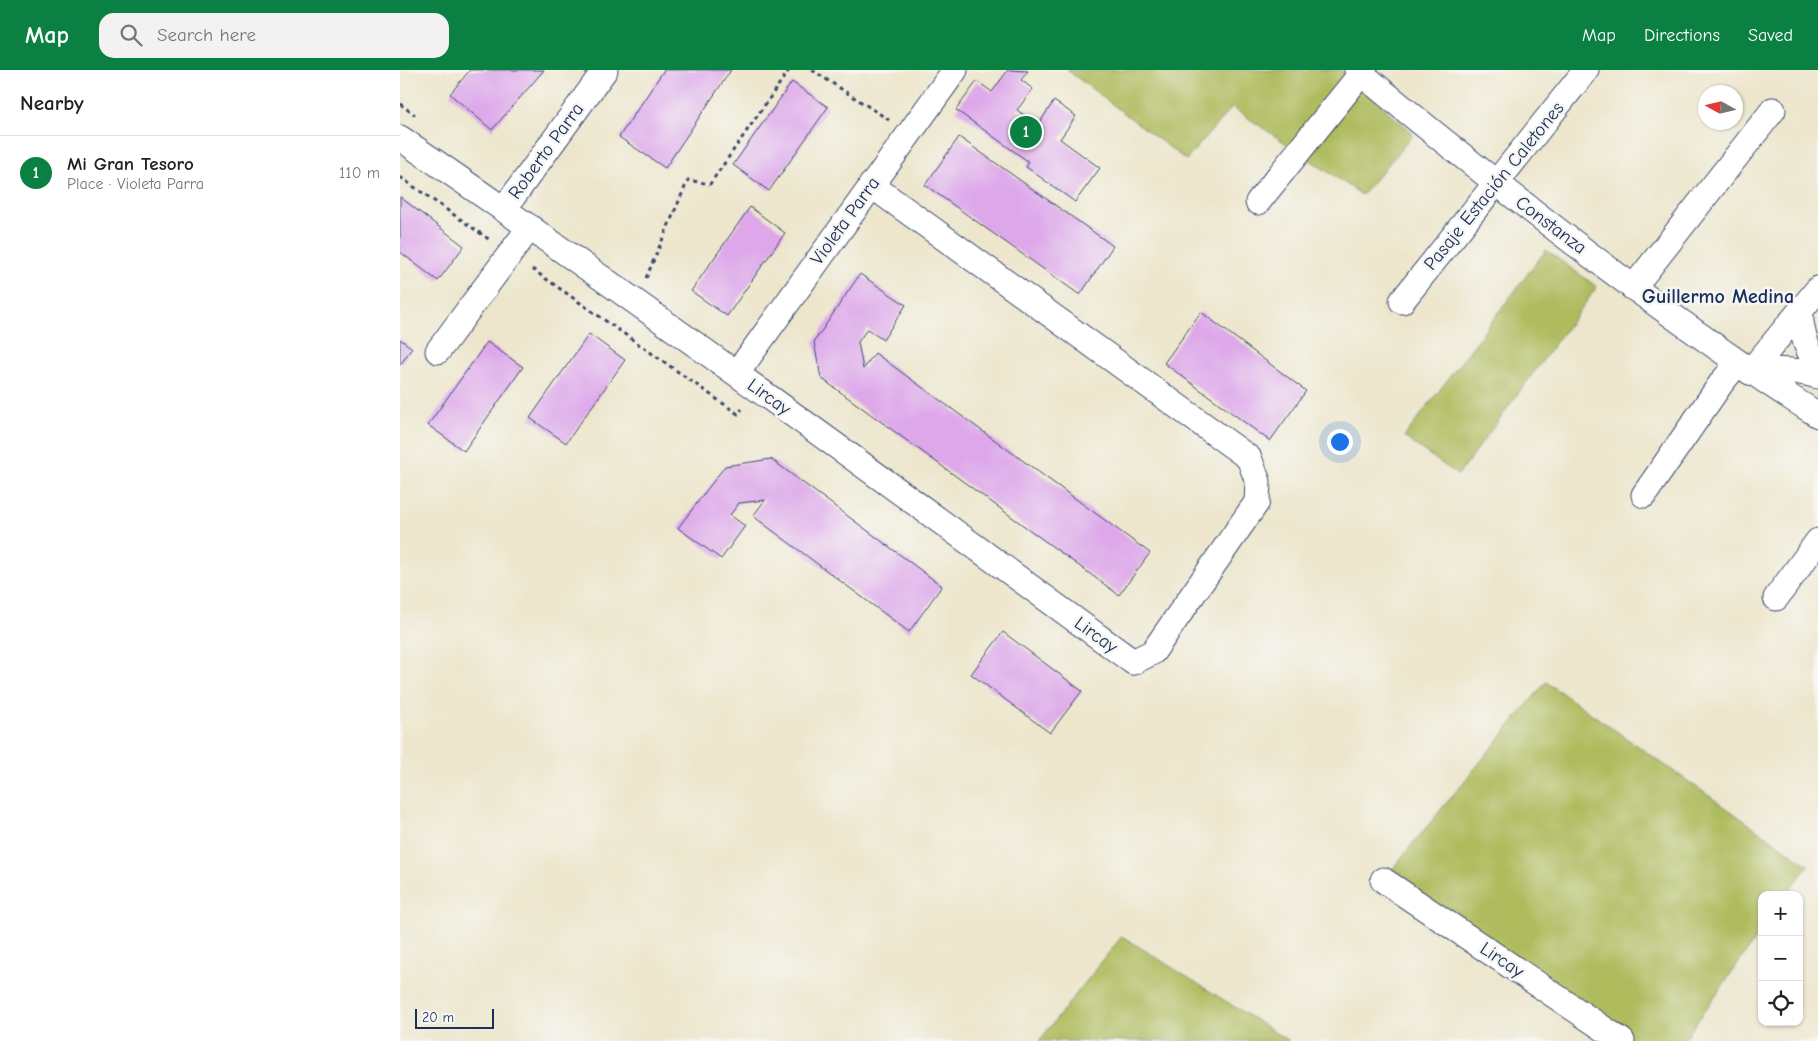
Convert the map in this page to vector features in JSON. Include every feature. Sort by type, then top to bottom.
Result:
[{"type":"street","name":"Roberto Parra","points":[[504,208],[606,70]]},
{"type":"street","name":"Violeta Parra","points":[[736,373],[955,70]]},
{"type":"street","name":"Pasaje Estación Caletones","points":[[1402,301],[1586,70]]},
{"type":"street","name":"Constanza","points":[[1361,71],[1496,183],[1633,288],[1744,368],[1818,415]]},
{"type":"street","points":[[1258,202],[1361,71]]},
{"type":"street","points":[[1633,288],[1773,110]]},
{"type":"street","name":"Lircay","points":[[400,138],[504,208],[736,373],[1133,662],[1153,652],[1257,502],[1258,482],[1248,458],[871,185]]},
{"type":"street","name":"Roberto Parra","points":[[438,351],[530,227]]},
{"type":"street","points":[[1644,495],[1722,382],[1744,368],[1800,311],[1818,289]]},
{"type":"street","points":[[1800,311],[1804,339],[1818,366]]},
{"type":"street","points":[[1744,368],[1789,370],[1818,376]]},
{"type":"street","points":[[1776,598],[1818,540]]},
{"type":"street","name":"Lircay","points":[[1383,880],[1622,1041]]},
{"type":"path","points":[[636,302],[688,180],[710,184],[789,70]]},
{"type":"path","points":[[812,70],[908,133]]},
{"type":"green space","points":[[1067,70],[1341,70],[1414,134],[1362,195],[1232,107],[1186,160]]},
{"type":"green space","points":[[1546,250],[1597,287],[1458,475],[1404,437]]},
{"type":"green space","points":[[1546,682],[1808,865],[1790,891],[1758,891],[1758,936],[1683,1041],[1622,1041],[1383,880]]},
{"type":"green space","points":[[1122,936],[1289,1041],[1039,1041]]},
{"type":"building","points":[[470,70],[544,70],[492,130],[450,94]]},
{"type":"building","points":[[664,70],[731,70],[665,168],[619,137]]},
{"type":"building","points":[[1008,70],[1028,71],[1021,80],[1033,89],[1017,110],[1038,125],[1054,101],[1076,116],[1060,139],[1100,168],[1075,202],[1026,167],[1029,162],[956,110],[977,81],[992,92]]},
{"type":"building","points":[[792,82],[828,107],[769,191],[733,165]]},
{"type":"building","points":[[959,137],[1113,246],[1080,295],[925,185]]},
{"type":"building","points":[[400,197],[464,246],[438,281],[400,252]]},
{"type":"building","points":[[750,207],[785,233],[727,316],[691,291]]},
{"type":"building","points":[[860,274],[906,305],[883,340],[867,329],[858,342],[863,369],[875,353],[1150,553],[1119,595],[821,378],[814,342]]},
{"type":"building","points":[[1201,312],[1306,391],[1270,441],[1164,363]]},
{"type":"building","points":[[589,334],[625,360],[566,443],[530,418]]},
{"type":"building","points":[[400,339],[412,348],[400,365]]},
{"type":"building","points":[[487,342],[523,367],[464,451],[428,425]]},
{"type":"building","points":[[771,459],[942,586],[909,632],[753,516],[765,500],[739,503],[730,515],[745,526],[721,559],[678,528],[725,466]]},
{"type":"building","points":[[1003,632],[1082,691],[1050,733],[971,674]]},
{"type":"place","name":"Mi Gran Tesoro","points":[[1026,132]]},
{"type":"district","name":"Guillermo Medina","points":[[1718,296]]}]
